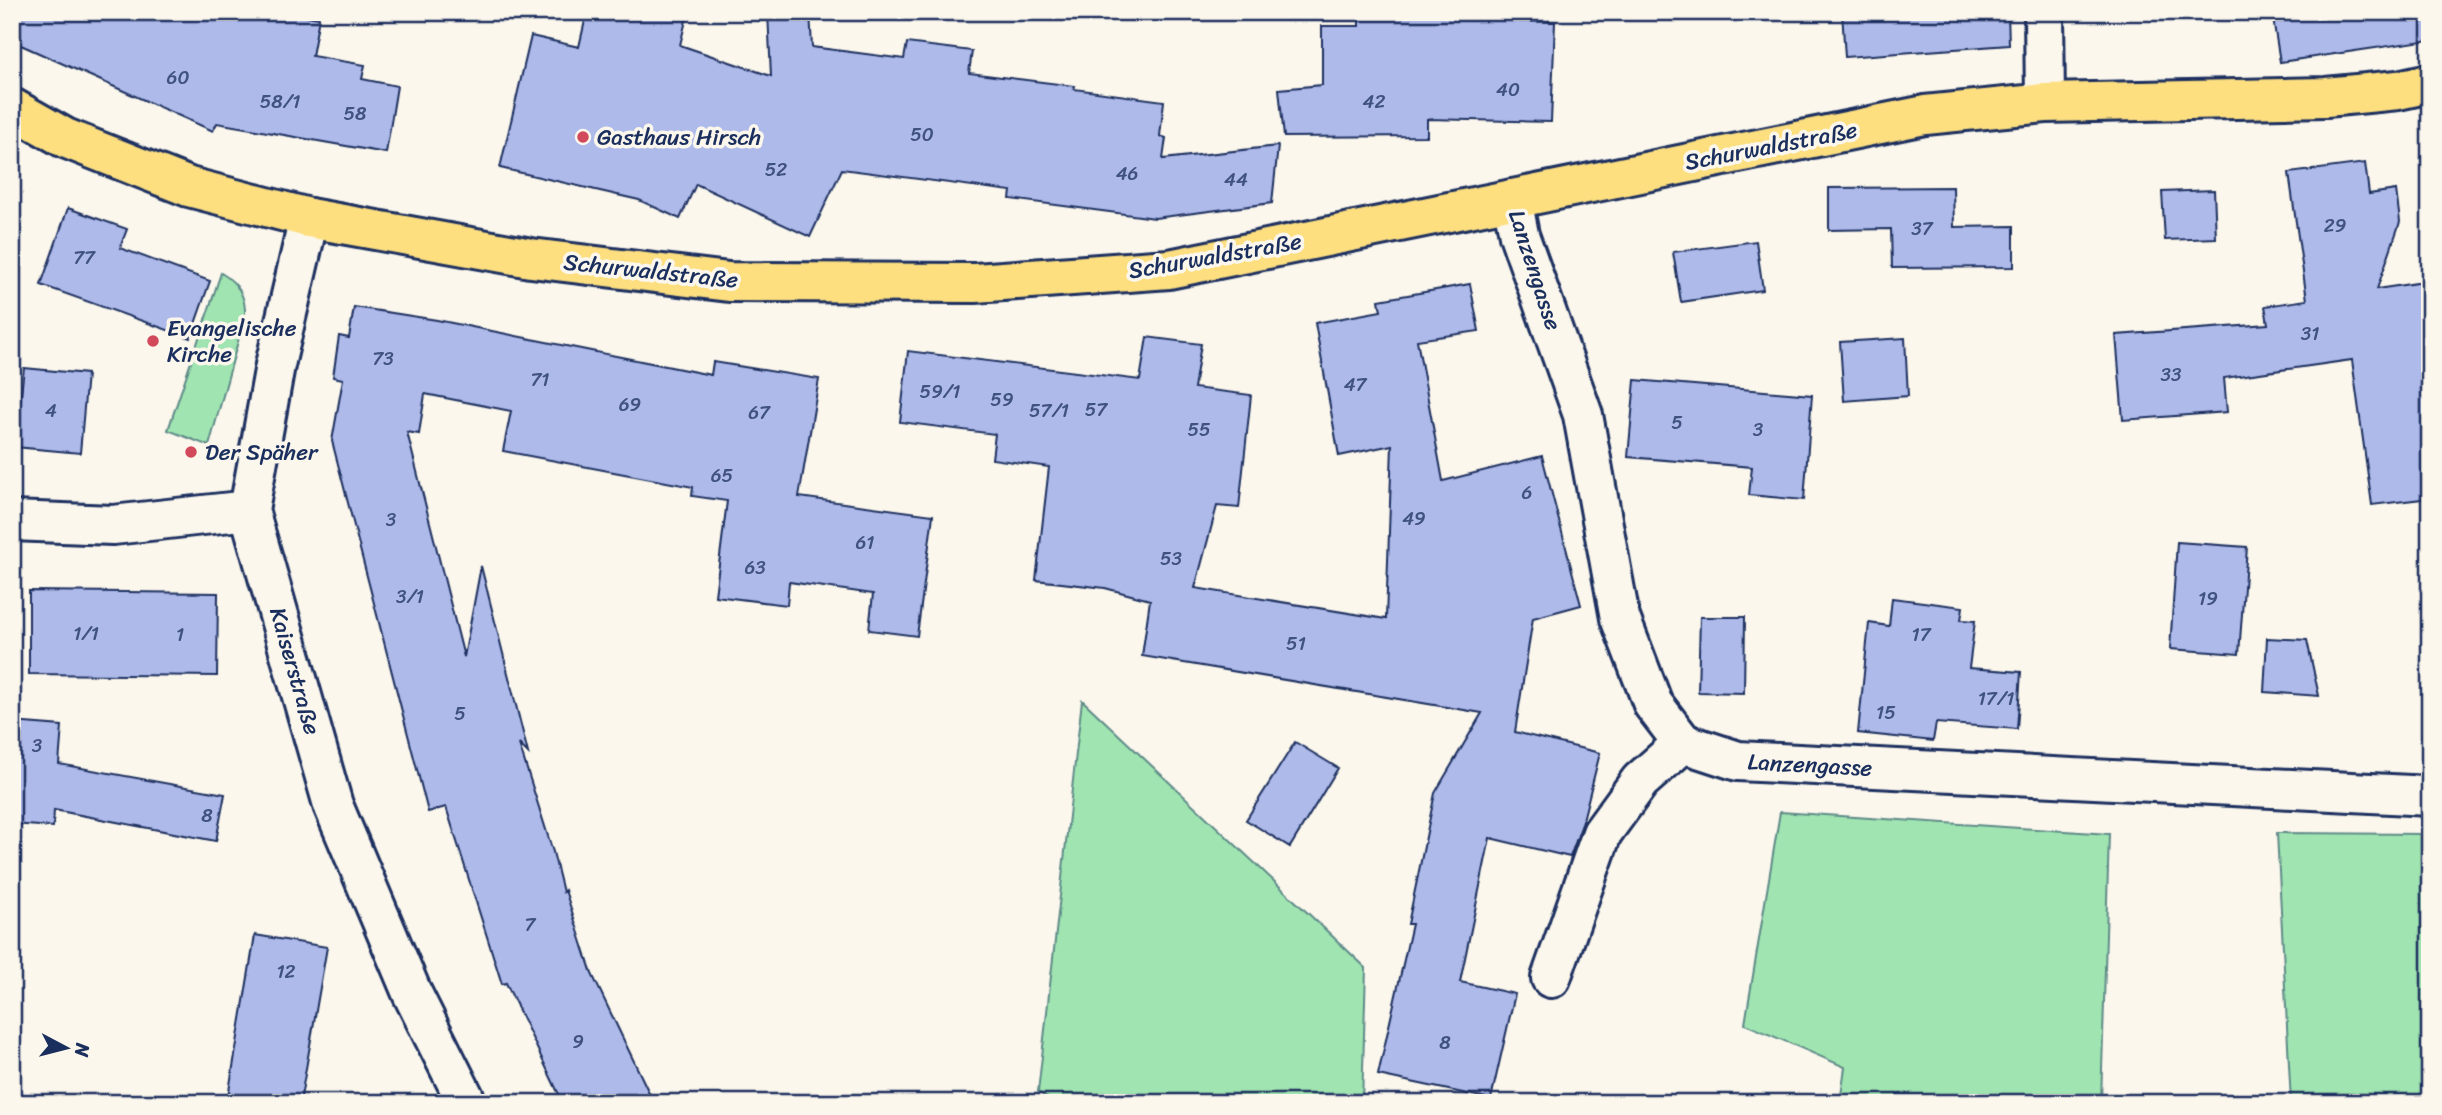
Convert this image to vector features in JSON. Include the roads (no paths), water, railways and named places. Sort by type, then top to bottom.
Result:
[{"type":"main road","name":"Schurwaldstraße","points":[[12,108],[65,138],[177,183],[309,218],[531,258],[729,282],[975,283],[1169,269],[1925,115],[2045,103],[2326,97],[2398,90],[2430,83]]},
{"type":"street","points":[[2044,12],[2045,103]]},
{"type":"street","name":"Lanzengasse","points":[[1512,199],[1519,234],[1583,415],[1620,618],[1653,704],[1683,743],[1738,761],[2430,796]]},
{"type":"street","name":"Kaiserstraße","points":[[309,218],[275,365],[249,510],[333,805],[412,993],[467,1103]]},
{"type":"street","points":[[12,521],[113,525],[249,510]]},
{"type":"street","points":[[1551,978],[1602,833],[1640,781],[1683,743]]},
{"type":"place","name":"Gasthaus Hirsch","points":[[583,137]]},
{"type":"place","name":"Evangelische Kirche","points":[[153,341]]},
{"type":"place","name":"Der Späher","points":[[191,452]]}]
